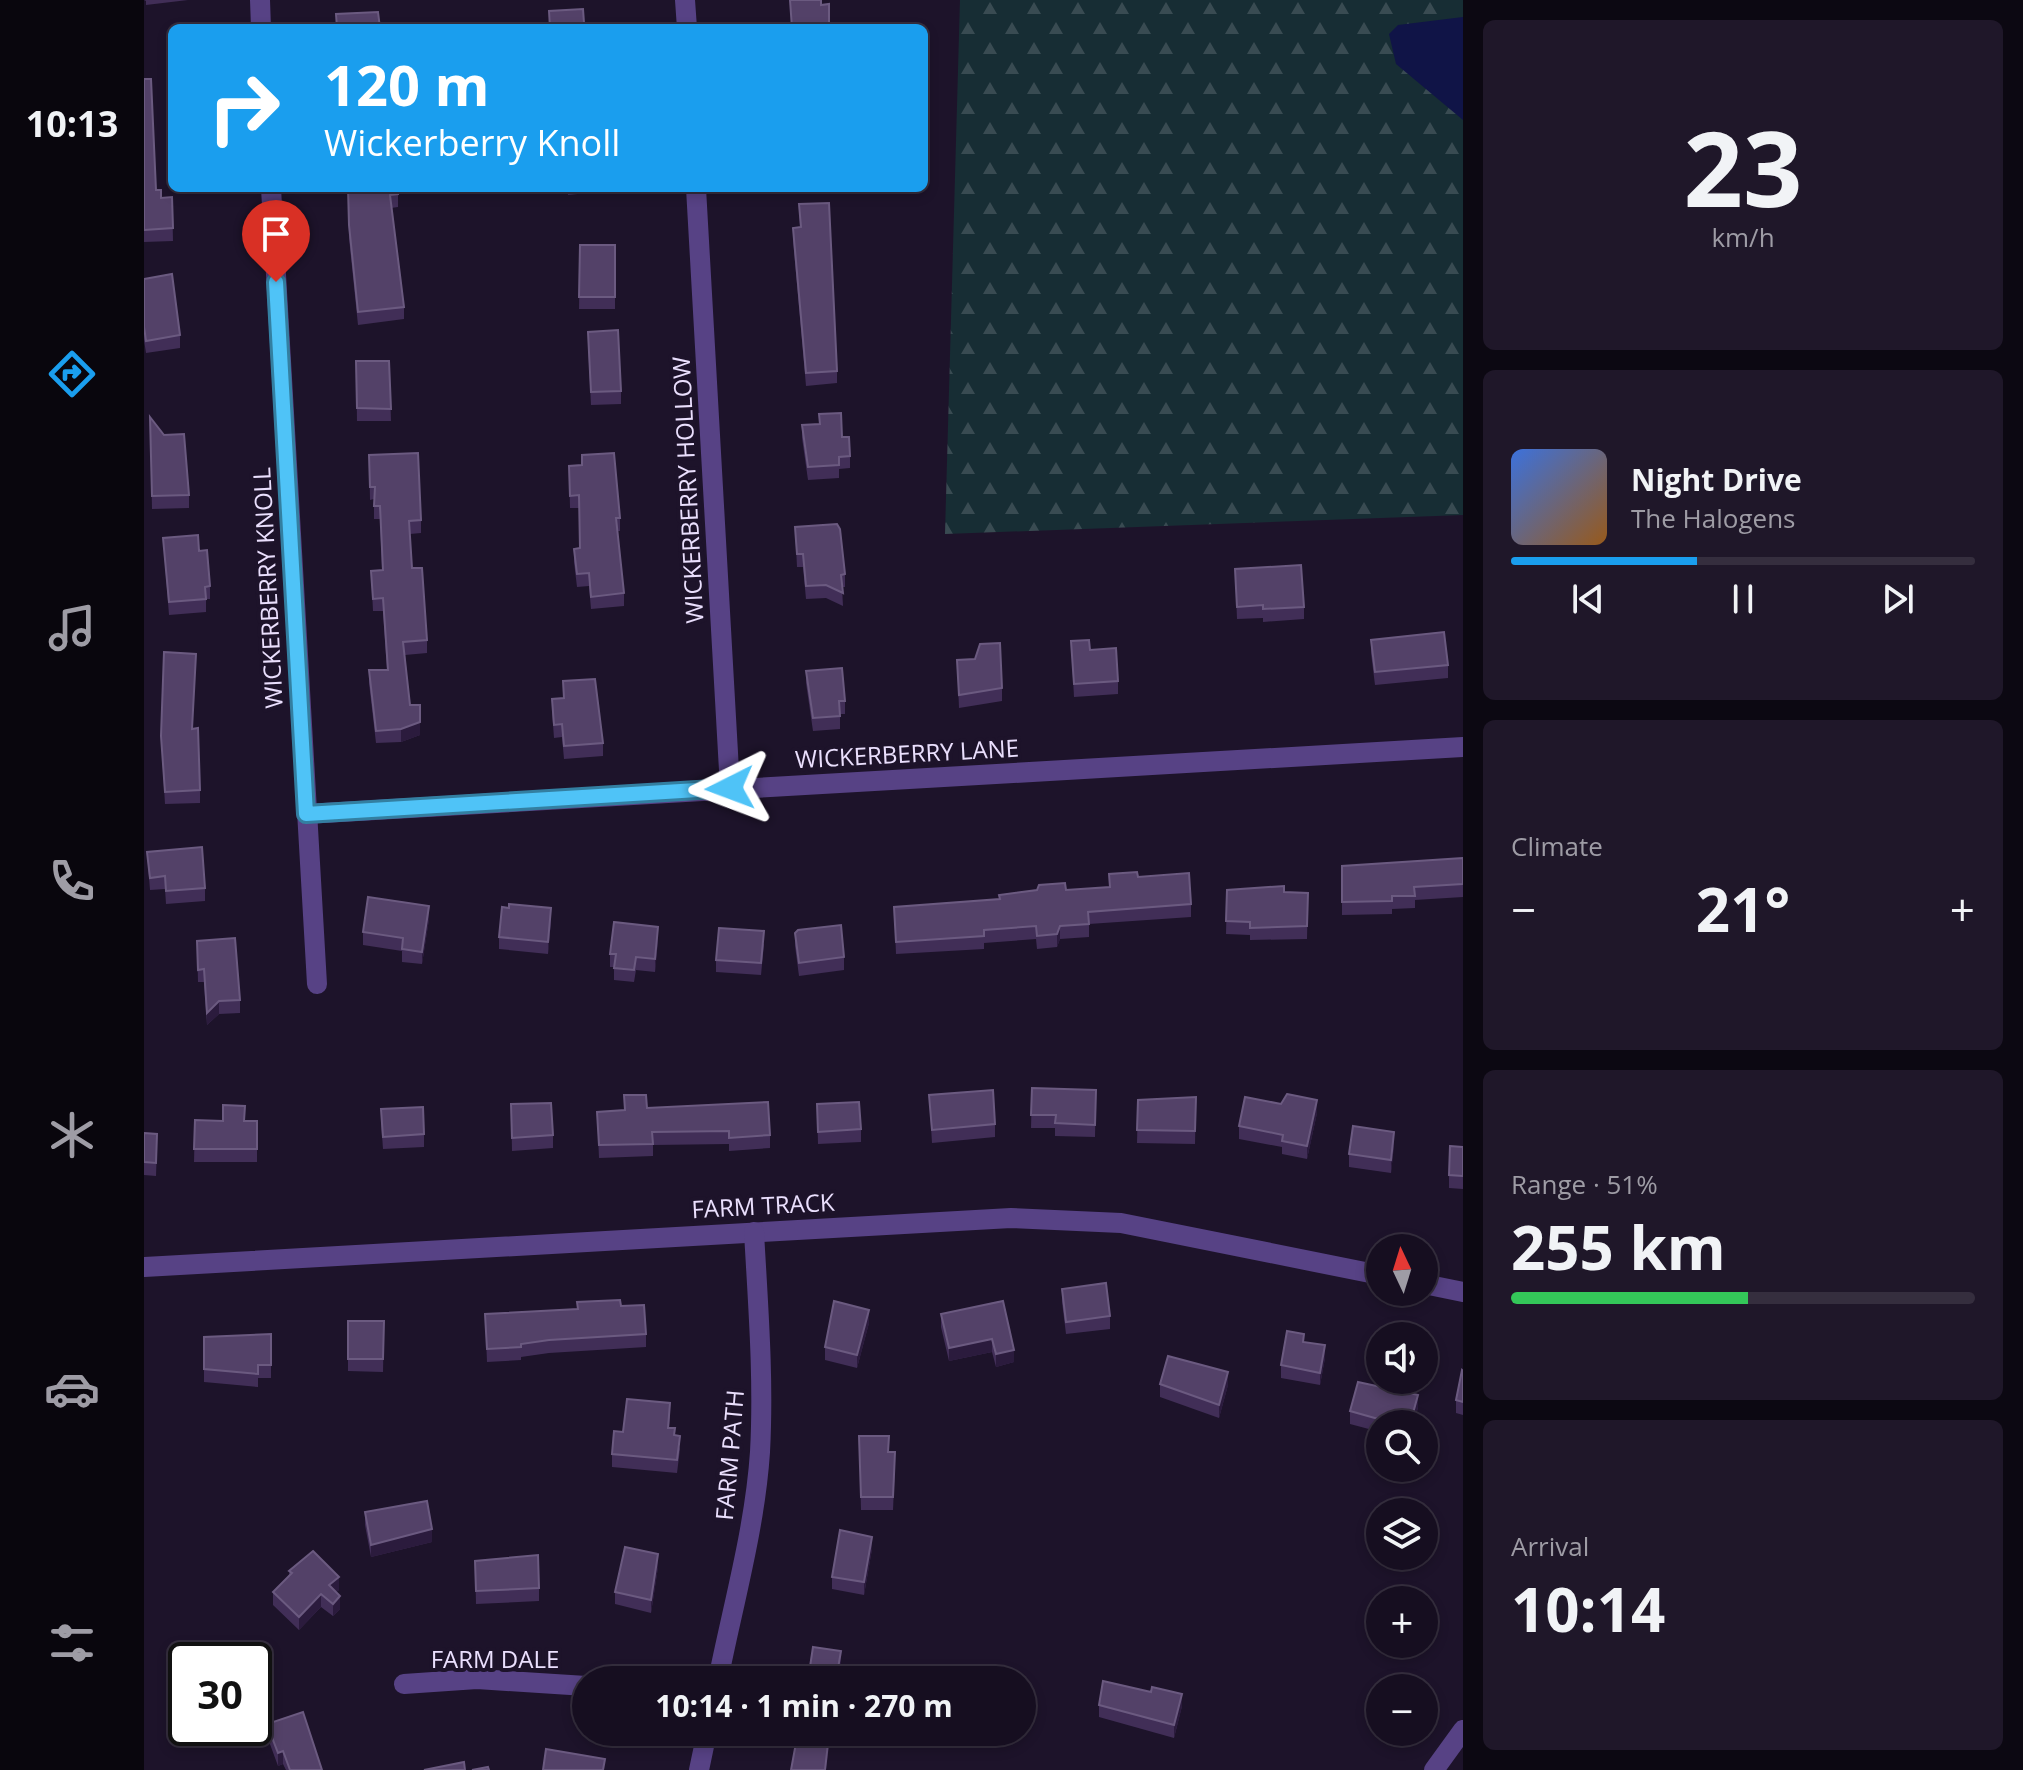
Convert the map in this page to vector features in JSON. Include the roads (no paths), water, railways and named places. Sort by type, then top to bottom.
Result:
[{"type":"street","points":[[260,0],[261,24]]},
{"type":"street","points":[[685,0],[687,24]]},
{"type":"street","name":"WICKERBERRY KNOLL","points":[[271,192],[317,984]]},
{"type":"street","name":"WICKERBERRY HOLLOW","points":[[696,192],[730,788]]},
{"type":"street","name":"WICKERBERRY LANE","points":[[306,814],[1463,747]]},
{"type":"street","name":"FARM TRACK","points":[[144,1267],[1011,1218],[1121,1223],[1366,1272]]},
{"type":"street","name":"FARM PATH","points":[[721,1666],[750,1524],[760,1455],[762,1374],[754,1232]]},
{"type":"street","points":[[1438,1287],[1463,1292]]},
{"type":"street","name":"FARM DALE","points":[[404,1684],[477,1679],[572,1685]]},
{"type":"street","points":[[1434,1770],[1463,1730]]},
{"type":"street","points":[[699,1770],[704,1746]]}]
